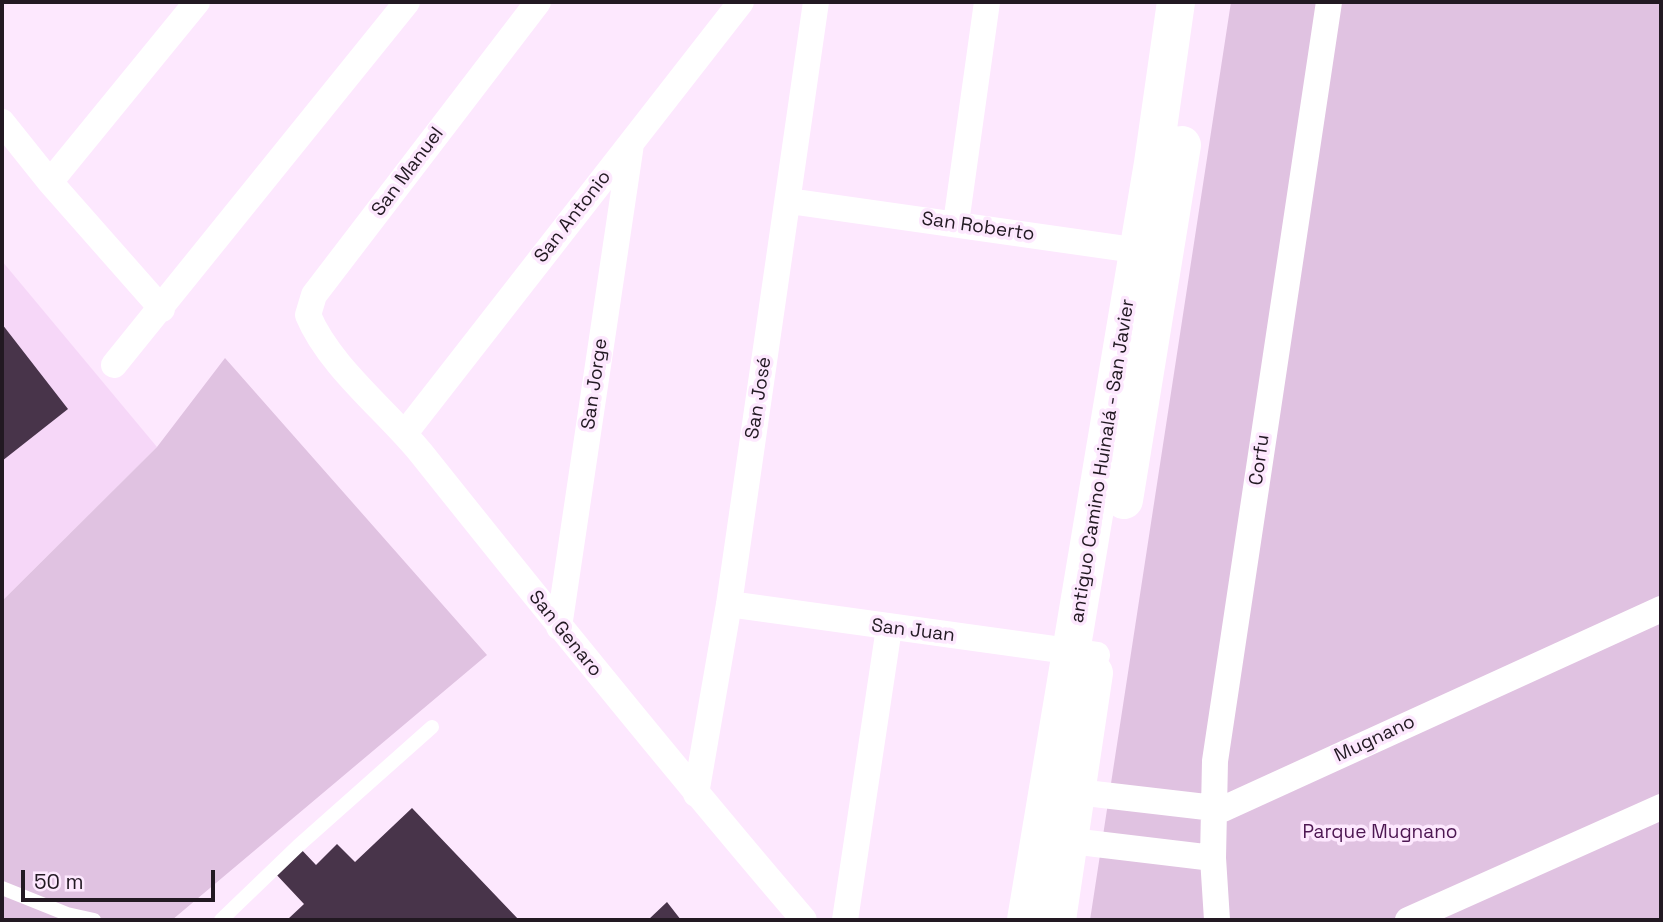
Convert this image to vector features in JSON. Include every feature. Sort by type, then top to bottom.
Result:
[{"type":"main road","points":[[1152,253],[1177,2]]},
{"type":"main road","points":[[1058,920],[1072,841],[1077,792],[1084,653],[1152,253],[1203,2]]},
{"type":"main road","name":"antiguo Camino Huinalá - San Javier","points":[[1026,920],[1084,653]]},
{"type":"street","points":[[50,183],[197,2]]},
{"type":"street","points":[[114,365],[162,309],[407,2]]},
{"type":"street","name":"San Manuel","points":[[326,348],[308,315],[314,295],[538,2]]},
{"type":"street","name":"San Antonio","points":[[405,433],[741,2]]},
{"type":"street","name":"San José","points":[[696,794],[729,604],[816,2]]},
{"type":"street","points":[[956,223],[987,2]]},
{"type":"street","name":"Corfu","points":[[1217,920],[1213,858],[1216,761],[1329,2]]},
{"type":"street","points":[[2,122],[50,183],[162,309]]},
{"type":"street","name":"San Jorge","points":[[559,627],[631,141]]},
{"type":"street","name":"San Roberto","points":[[789,201],[1152,253]]},
{"type":"street","name":"San Genaro","points":[[326,348],[405,433],[559,627],[804,920]]},
{"type":"street","name":"San Juan","points":[[729,604],[1084,653]]},
{"type":"street","name":"Mugnano","points":[[1077,792],[1223,809],[1661,609]]},
{"type":"street","points":[[845,920],[889,628]]},
{"type":"street","points":[[1408,920],[1661,807]]},
{"type":"street","points":[[1072,841],[1213,858]]},
{"type":"lane","points":[[221,920],[298,846],[432,727]]},
{"type":"lane","points":[[2,888],[61,917],[93,920]]},
{"type":"shaded area","points":[[2,261],[157,447],[2,601]]},
{"type":"green space","name":"Parque Mugnano","points":[[1231,2],[1661,2],[1661,920],[1090,920]]},
{"type":"green space","points":[[225,358],[487,655],[172,920],[2,920],[2,601],[157,447]]},
{"type":"building","points":[[2,324],[68,409],[2,461]]},
{"type":"building","points":[[412,808],[519,920],[287,920],[304,904],[273,871],[298,846],[316,865],[337,844],[355,862]]},
{"type":"building","points":[[667,902],[681,920],[648,920]]}]
